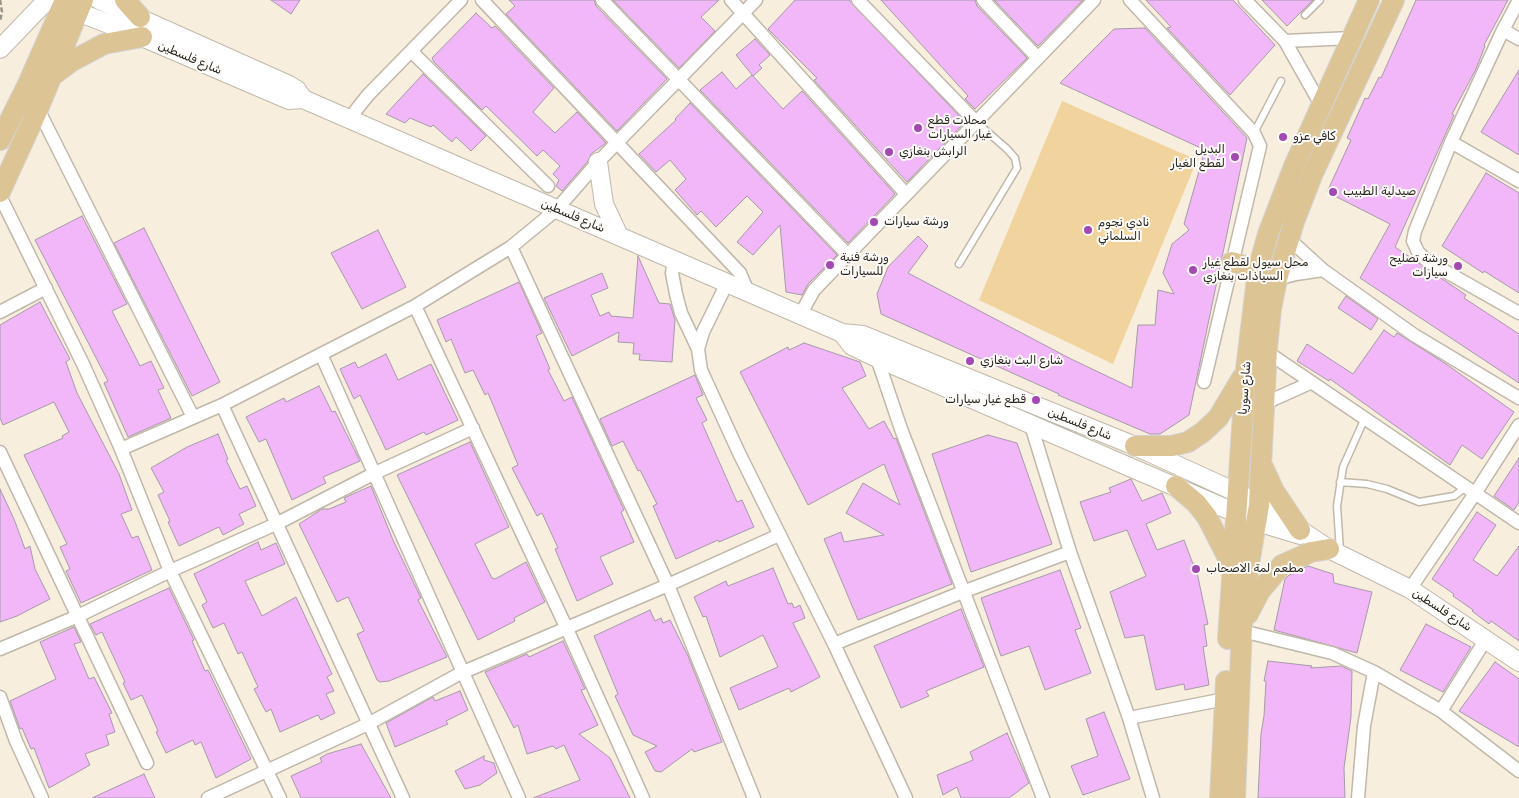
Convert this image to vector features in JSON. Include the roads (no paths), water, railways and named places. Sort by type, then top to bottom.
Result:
[{"type":"main road","points":[[125,0],[140,17]]},
{"type":"main road","name":"شارع سوريا","points":[[1220,798],[1232,567],[1246,369],[1258,270],[1268,234],[1321,105],[1369,0]]},
{"type":"main road","name":"شارع سوريا","points":[[1235,798],[1242,628],[1249,564],[1258,514],[1266,407],[1266,352],[1271,309],[1277,279],[1289,240],[1313,173],[1394,0]]},
{"type":"main road","points":[[0,194],[52,76],[75,4]]},
{"type":"main road","points":[[0,140],[28,86],[75,4]]},
{"type":"main road","points":[[52,76],[72,61],[104,44],[142,37]]},
{"type":"main road","points":[[1232,262],[1258,270]]},
{"type":"main road","points":[[1134,446],[1172,446],[1188,442],[1203,432],[1218,418],[1230,401],[1246,369]]},
{"type":"main road","points":[[1262,464],[1274,492],[1304,533]]},
{"type":"main road","points":[[1176,486],[1208,516],[1224,546],[1232,567]]},
{"type":"main road","points":[[1242,628],[1260,591],[1282,566],[1303,555],[1335,552]]},
{"type":"street","points":[[0,48],[47,0]]},
{"type":"street","name":"شارع فلسطين","points":[[99,0],[293,87],[303,99],[556,210],[842,333],[863,335],[1134,446],[1258,514],[1304,533],[1335,552],[1410,589],[1519,662]]},
{"type":"street","points":[[349,119],[368,95],[461,0]]},
{"type":"street","points":[[482,0],[740,273],[748,292]]},
{"type":"street","points":[[602,0],[848,255]]},
{"type":"street","points":[[731,0],[906,194]]},
{"type":"street","points":[[121,449],[222,405],[415,306],[511,248],[556,210],[598,162],[756,0]]},
{"type":"street","points":[[858,0],[976,122]]},
{"type":"street","points":[[983,0],[1038,58]]},
{"type":"street","points":[[800,314],[807,298],[1094,0]]},
{"type":"street","points":[[1130,0],[1254,133],[1260,146],[1204,382]]},
{"type":"street","points":[[1245,0],[1285,42],[1321,105]]},
{"type":"street","points":[[1519,0],[1502,30],[1451,142],[1413,241],[1418,252],[1427,260],[1519,313]]},
{"type":"street","name":"شارع فلسطين","points":[[75,4],[142,37],[288,100],[303,99]]},
{"type":"street","points":[[1502,30],[1519,39]]},
{"type":"street","points":[[1285,42],[1352,38]]},
{"type":"street","points":[[411,51],[548,186]]},
{"type":"street","points":[[38,109],[193,417]]},
{"type":"street","points":[[1451,142],[1519,182]]},
{"type":"street","points":[[598,162],[604,204],[619,236]]},
{"type":"street","points":[[0,194],[121,449],[170,571],[280,798]]},
{"type":"street","points":[[1289,240],[1323,270],[1414,335],[1519,398]]},
{"type":"street","points":[[511,248],[668,585],[754,798]]},
{"type":"street","points":[[674,260],[672,273],[681,313],[698,349],[701,370],[709,390],[834,644],[906,798]]},
{"type":"street","points":[[1277,279],[1323,270]]},
{"type":"street","points":[[698,349],[709,316],[727,283]]},
{"type":"street","points":[[0,312],[46,288]]},
{"type":"street","points":[[415,306],[567,629],[643,798]]},
{"type":"street","name":"شارع فلسطين","points":[[842,333],[852,346],[878,358],[1176,486],[1237,503]]},
{"type":"street","points":[[1266,352],[1364,420],[1472,489],[1519,523]]},
{"type":"street","points":[[321,354],[375,473],[461,673],[519,798]]},
{"type":"street","points":[[878,358],[901,429],[965,591],[1043,798]]},
{"type":"street","points":[[1266,407],[1272,400],[1310,383]]},
{"type":"street","points":[[222,405],[403,798]]},
{"type":"street","points":[[1030,422],[1070,552],[1129,718],[1153,798]]},
{"type":"street","points":[[1410,589],[1472,489],[1519,425]]},
{"type":"street","points":[[0,649],[78,616],[170,571],[276,524],[375,473],[473,428]]},
{"type":"street","points":[[0,452],[148,763]]},
{"type":"street","points":[[208,798],[368,724],[461,673],[567,629],[779,535]]},
{"type":"street","points":[[834,644],[965,591],[1070,552]]},
{"type":"street","points":[[1242,628],[1332,653],[1374,672],[1441,711],[1519,771]]},
{"type":"street","points":[[1441,711],[1486,639]]},
{"type":"street","points":[[1358,798],[1364,726],[1374,672]]},
{"type":"street","points":[[0,697],[16,741],[42,798]]},
{"type":"street","points":[[1129,718],[1225,699]]},
{"type":"lane","points":[[1305,15],[1320,0]]},
{"type":"lane","points":[[1254,133],[1281,81]]},
{"type":"lane","points":[[959,264],[1017,168],[1015,158],[1007,149],[976,122]]},
{"type":"lane","points":[[1335,552],[1337,506],[1343,466],[1364,420]]},
{"type":"lane","points":[[1340,482],[1367,484],[1387,489],[1419,502],[1454,496],[1472,489]]},
{"type":"place","name":"محلات قطع غيار السيارات","points":[[918,128]]},
{"type":"place","name":"كافي عزو","points":[[1283,137]]},
{"type":"place","name":"الرابش بنغازي","points":[[889,152]]},
{"type":"place","name":"البديل لقطع الغيار","points":[[1235,157]]},
{"type":"place","name":"صيدلية الطبيب","points":[[1333,192]]},
{"type":"place","name":"ورشة سيارات","points":[[874,222]]},
{"type":"place","name":"نادي نجوم السلماني","points":[[1088,230]]},
{"type":"place","name":"ورشة فنية للسيارات","points":[[830,265]]},
{"type":"place","name":"ورشة تصليح سيارات","points":[[1458,266]]},
{"type":"place","name":"محل سيول لقطع غيار السياذات بنغازي","points":[[1193,270]]},
{"type":"place","name":"شارع البث بنغازي","points":[[970,361]]},
{"type":"place","name":"قطع غيار سيارات","points":[[1036,400]]},
{"type":"place","name":"مطعم لمة الاصحاب","points":[[1196,569]]}]
